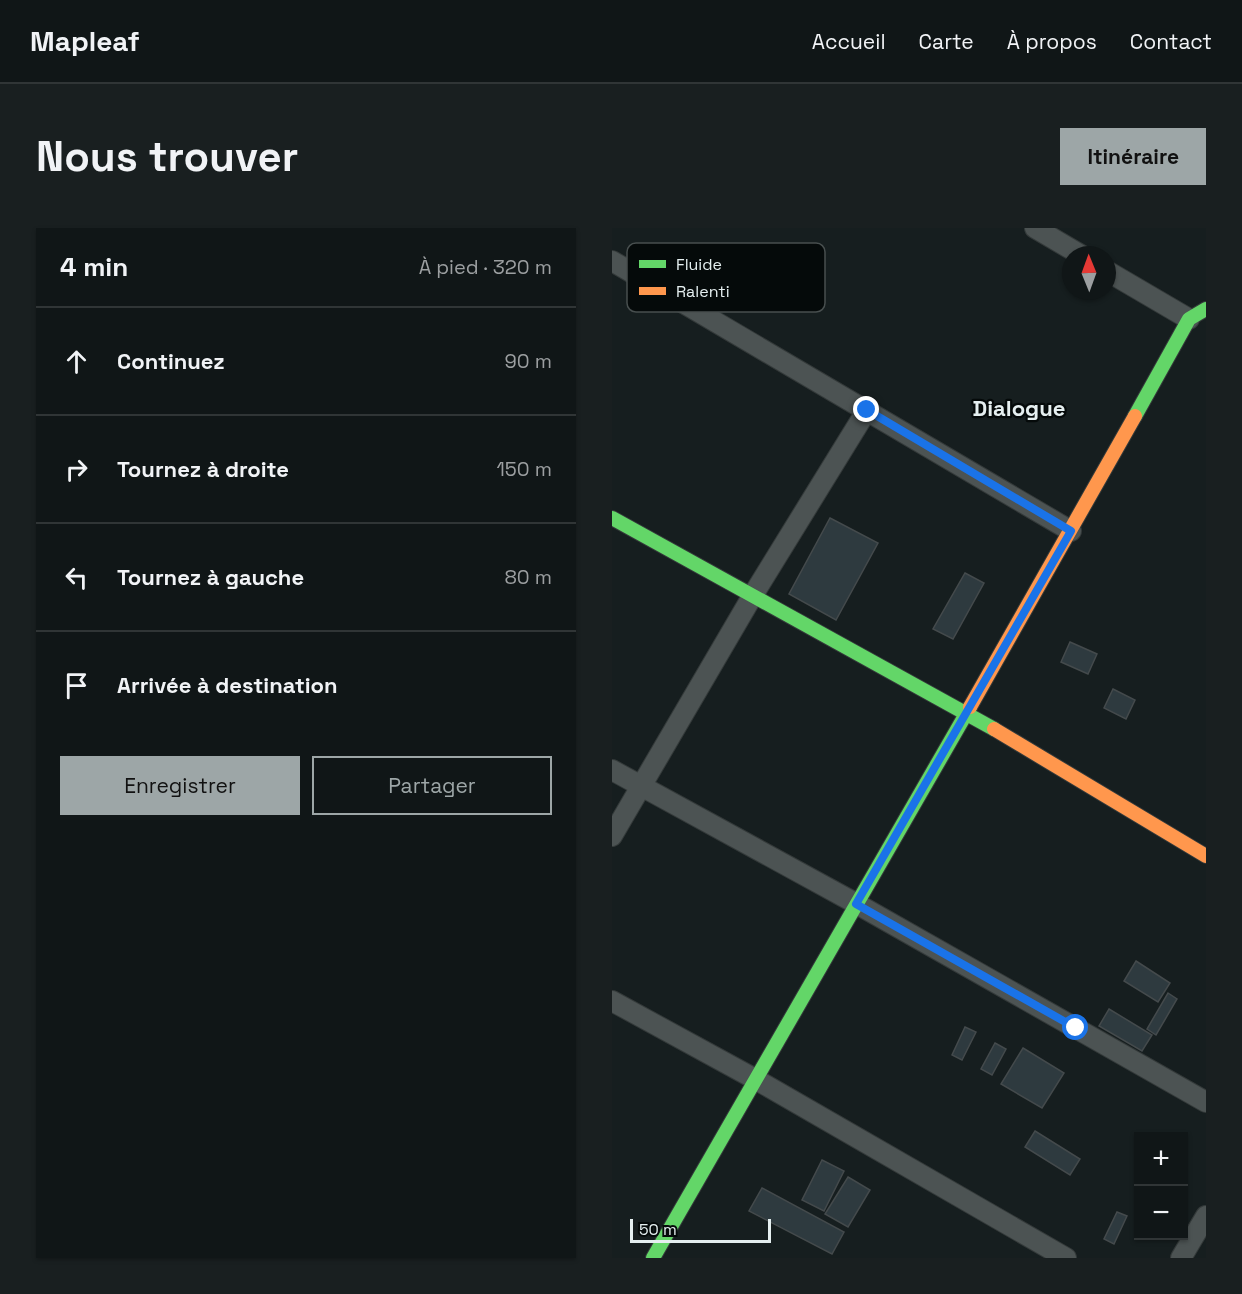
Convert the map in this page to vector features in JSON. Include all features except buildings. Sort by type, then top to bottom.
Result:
[{"type":"street","points":[[1035,228],[1066,246]]},
{"type":"street","points":[[612,261],[627,270]]},
{"type":"street","points":[[1116,276],[1189,319]]},
{"type":"street","points":[[653,1258],[1071,531],[1189,319],[1206,309]]},
{"type":"street","points":[[699,312],[1071,531]]},
{"type":"street","points":[[612,836],[753,595],[867,410]]},
{"type":"street","points":[[612,518],[966,713],[1206,856]]},
{"type":"street","points":[[612,770],[856,904],[1206,1102]]},
{"type":"street","points":[[612,1001],[755,1079],[1066,1258]]},
{"type":"street","points":[[1181,1258],[1206,1216]]},
{"type":"traffic: fast","points":[[1135,416],[1189,319],[1206,309]]},
{"type":"traffic: fast","points":[[612,518],[994,729]]},
{"type":"traffic: fast","points":[[653,1258],[970,707]]},
{"type":"traffic: slow","points":[[970,707],[1135,416]]},
{"type":"traffic: slow","points":[[994,729],[1206,856]]},
{"type":"district","name":"Dialogue","points":[[1019,408]]},
{"type":"route","points":[[867,410],[1071,531],[856,904],[1076,1028]]}]
